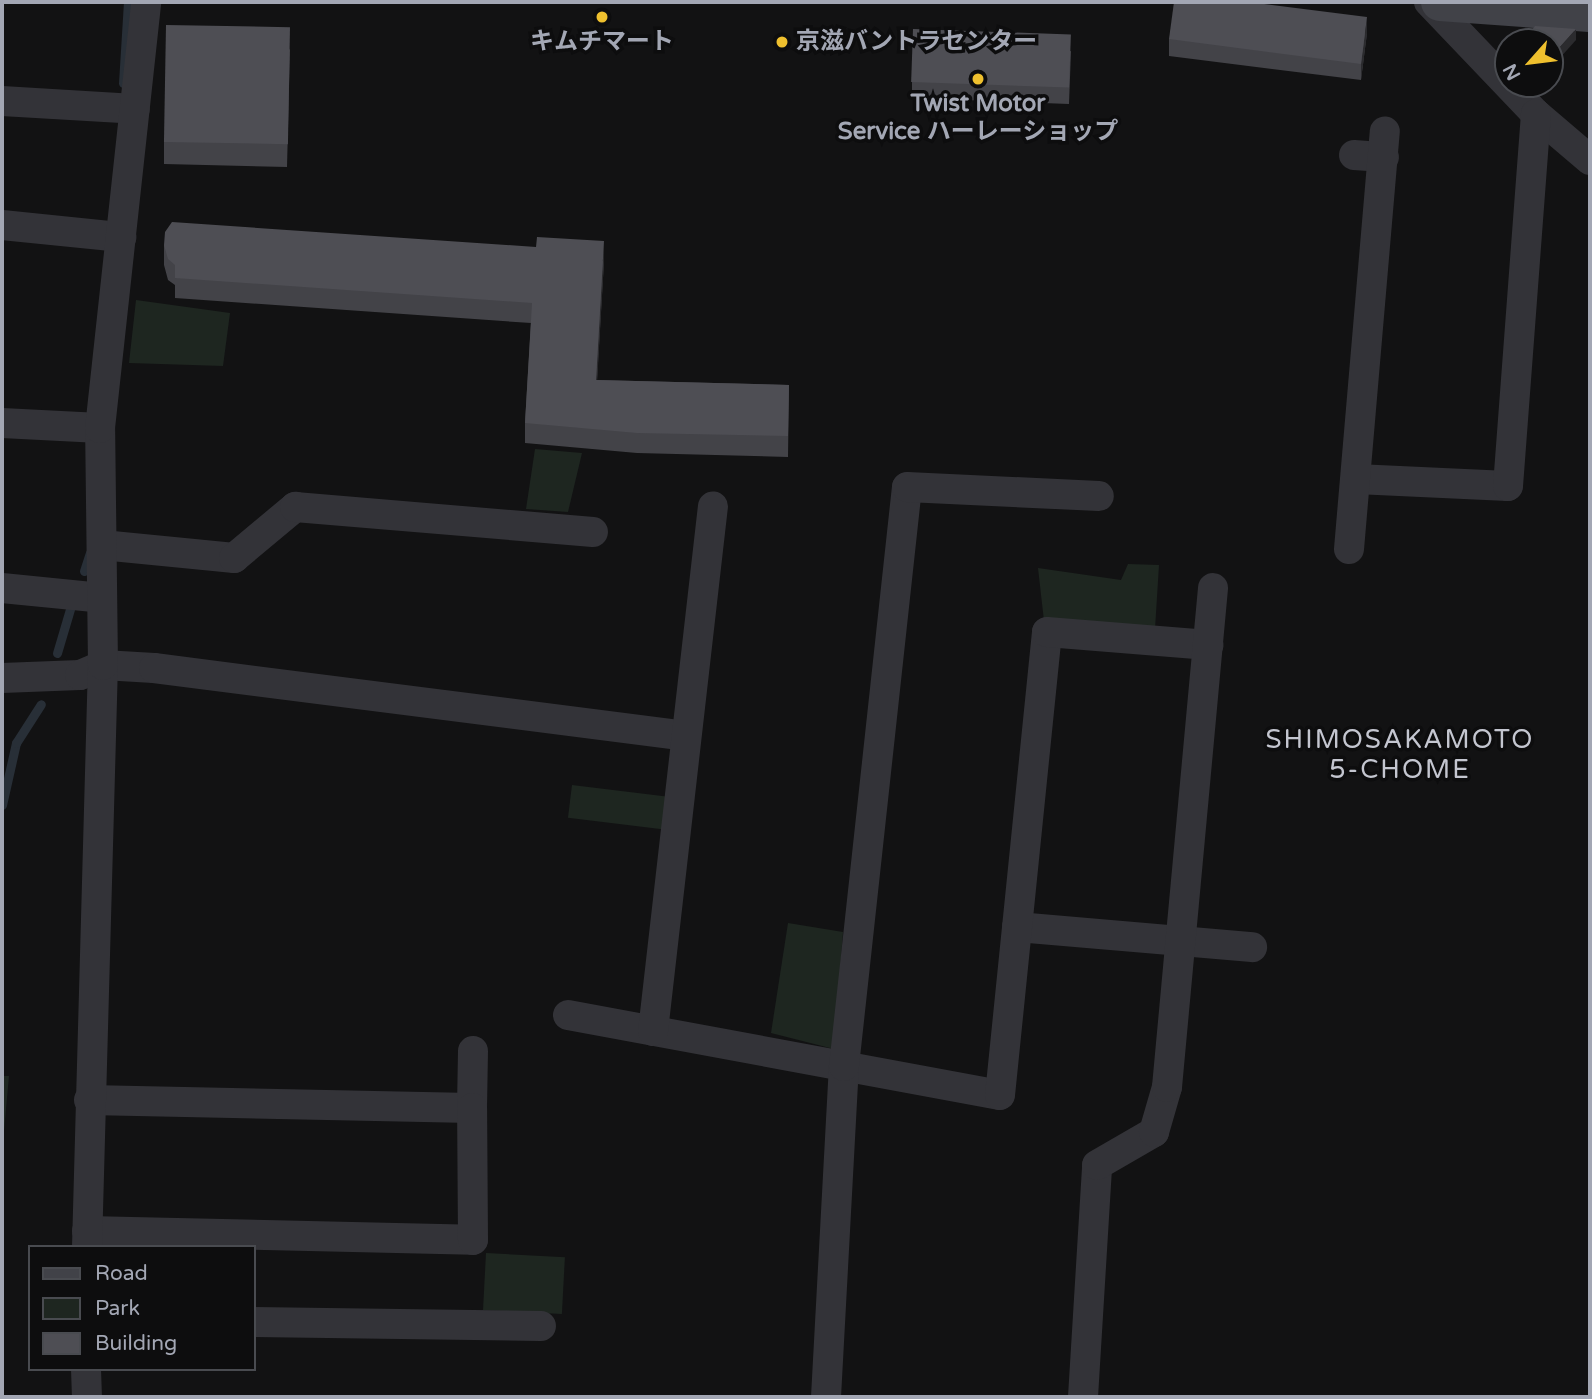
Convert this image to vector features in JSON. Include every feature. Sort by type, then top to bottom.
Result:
[{"type":"main road","points":[[1440,2],[1590,13]]},
{"type":"street","points":[[146,2],[100,428],[103,665],[87,1239],[473,1240],[473,1051]]},
{"type":"street","points":[[1429,2],[1536,114],[1590,160]]},
{"type":"street","points":[[2,101],[135,109]]},
{"type":"street","points":[[1356,479],[1508,486],[1536,114]]},
{"type":"street","points":[[1349,549],[1385,144],[1354,155]]},
{"type":"street","points":[[2,225],[121,237]]},
{"type":"street","points":[[2,423],[100,428]]},
{"type":"street","points":[[826,1397],[844,1066],[907,487],[1099,496]]},
{"type":"street","points":[[653,1031],[713,506]]},
{"type":"street","points":[[102,545],[234,558],[295,507],[593,532]]},
{"type":"street","points":[[2,588],[102,598]]},
{"type":"street","points":[[1083,1397],[1097,1165],[1154,1132],[1167,1087],[1213,588]]},
{"type":"street","points":[[568,1015],[1000,1095],[1047,632],[1208,645]]},
{"type":"street","points":[[2,678],[80,675],[103,665],[535,713],[686,736]]},
{"type":"street","points":[[1017,927],[1252,947]]},
{"type":"street","points":[[89,1100],[472,1108]]},
{"type":"street","points":[[256,1322],[541,1326]]},
{"type":"street","points":[[86,1371],[87,1397]]},
{"type":"green space","points":[[136,300],[230,313],[223,366],[129,363]]},
{"type":"green space","points":[[535,449],[582,453],[568,512],[526,509]]},
{"type":"green space","points":[[1128,564],[1159,565],[1155,629],[1044,621],[1038,568],[1121,580]]},
{"type":"green space","points":[[572,785],[668,797],[664,830],[568,818]]},
{"type":"green space","points":[[788,923],[843,932],[834,1049],[771,1033]]},
{"type":"green space","points":[[2,1076],[9,1076],[3,1142],[2,1141]]},
{"type":"green space","points":[[486,1253],[565,1257],[562,1314],[483,1310]]},
{"type":"building","points":[[1174,2],[1249,2],[1367,17],[1361,64],[1169,39]]},
{"type":"building","points":[[166,25],[290,27],[288,144],[164,142]]},
{"type":"building","points":[[1564,28],[1576,29],[1564,42]]},
{"type":"building","points":[[913,29],[1071,35],[1069,87],[911,82]]},
{"type":"building","points":[[172,222],[536,247],[537,237],[604,241],[596,380],[789,385],[788,436],[637,433],[525,423],[532,303],[175,278],[175,265],[168,259],[164,245],[165,232]]},
{"type":"waterway","points":[[123,83],[128,2]]},
{"type":"waterway","points":[[84,571],[90,553]]},
{"type":"waterway","points":[[57,653],[70,609]]},
{"type":"waterway","points":[[2,805],[16,743],[41,704]]},
{"type":"place","name":"キムチマート","points":[[602,17]]},
{"type":"place","name":"京滋バントラセンター","points":[[782,42]]},
{"type":"place","name":"Twist Motor Service ハーレーショップ","points":[[978,79]]},
{"type":"district","name":"SHIMOSAKAMOTO 5-CHOME","points":[[1400,755]]}]
